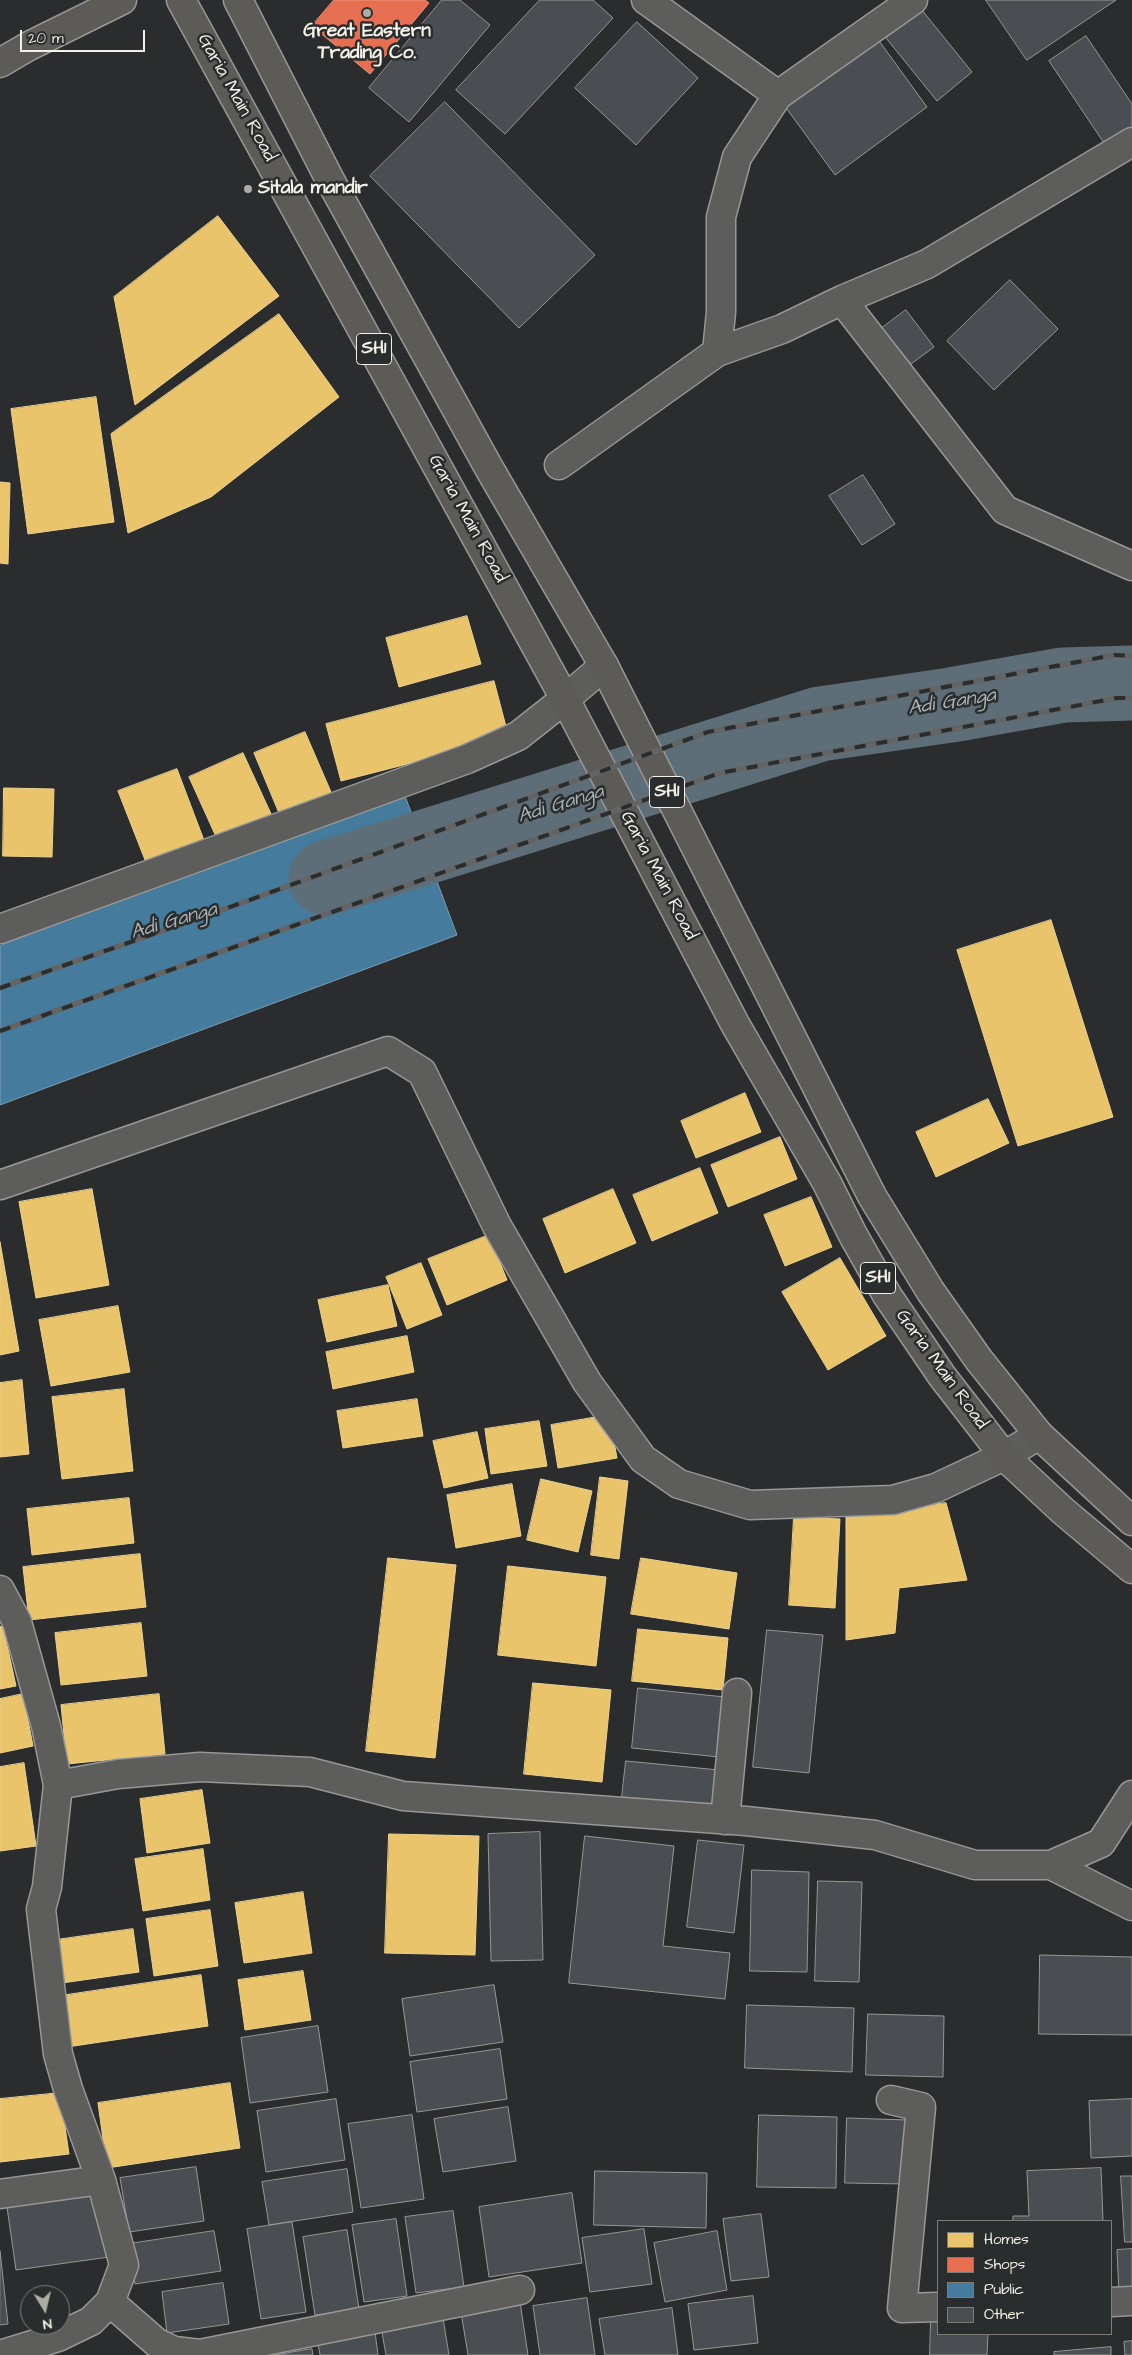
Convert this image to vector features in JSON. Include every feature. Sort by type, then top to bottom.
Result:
[{"type":"main road","points":[[0,63],[29,46],[122,0]]},
{"type":"main road","name":"Garia Main Road","points":[[181,0],[565,700],[735,1024],[827,1183],[853,1236],[887,1294],[942,1376],[1004,1456],[1063,1511],[1132,1569]]},
{"type":"main road","name":"Garia Main Road","points":[[238,0],[330,180],[541,562],[604,666],[872,1196],[931,1292],[979,1360],[1038,1435],[1132,1521]]},
{"type":"street","points":[[646,0],[778,95]]},
{"type":"street","points":[[717,352],[721,312],[721,217],[737,156],[778,95],[913,0]]},
{"type":"street","points":[[559,465],[717,352],[782,330],[842,300],[928,264],[1132,142]]},
{"type":"street","points":[[842,300],[1005,510],[1132,566]]},
{"type":"street","points":[[0,929],[467,759],[518,736],[565,700],[604,666]]},
{"type":"street","points":[[0,1185],[388,1051],[422,1072],[498,1226],[587,1382],[643,1460],[679,1484],[750,1505],[893,1500],[936,1488],[1004,1456],[1038,1435]]},
{"type":"street","points":[[0,1590],[17,1622],[46,1726],[58,1785],[47,1887],[41,1909],[58,2054],[68,2089],[101,2180],[124,2265],[110,2302],[91,2321],[58,2337],[0,2355]]},
{"type":"street","points":[[725,1820],[737,1693]]},
{"type":"street","points":[[58,1785],[118,1774],[200,1767],[310,1772],[403,1796],[725,1820],[875,1835],[975,1865],[1051,1865],[1101,1843],[1132,1794]]},
{"type":"street","points":[[1051,1865],[1132,1906]]},
{"type":"street","points":[[890,2100],[921,2107],[902,2308],[937,2307]]},
{"type":"street","points":[[0,2194],[101,2180]]},
{"type":"street","points":[[110,2302],[157,2343],[174,2352],[200,2354],[520,2290]]},
{"type":"street","points":[[1112,2302],[1132,2301]]},
{"type":"building: Homes","points":[[218,216],[279,296],[135,405],[114,297]]},
{"type":"building: Homes","points":[[279,314],[339,397],[211,497],[128,533],[111,434]]},
{"type":"building: Homes","points":[[96,397],[114,522],[28,534],[11,409]]},
{"type":"building: Homes","points":[[0,482],[10,483],[8,564],[0,563]]},
{"type":"building: Homes","points":[[467,616],[481,664],[399,687],[386,638]]},
{"type":"building: Homes","points":[[494,681],[509,738],[341,781],[326,724]]},
{"type":"building: Homes","points":[[305,732],[331,792],[279,813],[254,753]]},
{"type":"building: Homes","points":[[243,753],[272,816],[218,841],[189,777]]},
{"type":"building: Homes","points":[[177,769],[205,843],[147,865],[118,791]]},
{"type":"building: Homes","points":[[4,788],[54,789],[52,857],[3,856]]},
{"type":"building: Homes","points":[[1051,920],[1113,1117],[1018,1146],[957,950]]},
{"type":"building: Homes","points":[[745,1093],[761,1132],[696,1158],[681,1121]]},
{"type":"building: Homes","points":[[988,1099],[1009,1143],[936,1177],[916,1132]]},
{"type":"building: Homes","points":[[780,1137],[797,1179],[728,1207],[711,1165]]},
{"type":"building: Homes","points":[[700,1168],[718,1213],[652,1241],[633,1195]]},
{"type":"building: Homes","points":[[92,1189],[109,1285],[36,1298],[19,1202]]},
{"type":"building: Homes","points":[[613,1189],[636,1243],[565,1273],[543,1219]]},
{"type":"building: Homes","points":[[811,1197],[832,1247],[785,1266],[764,1215]]},
{"type":"building: Homes","points":[[489,1235],[507,1280],[447,1305],[428,1259]]},
{"type":"building: Homes","points":[[0,1242],[19,1351],[0,1355]]},
{"type":"building: Homes","points":[[840,1258],[886,1336],[828,1370],[782,1292]]},
{"type":"building: Homes","points":[[421,1263],[442,1315],[407,1329],[386,1277]]},
{"type":"building: Homes","points":[[388,1285],[397,1326],[327,1342],[318,1300]]},
{"type":"building: Homes","points":[[118,1306],[130,1372],[51,1386],[39,1320]]},
{"type":"building: Homes","points":[[407,1336],[414,1372],[333,1389],[326,1352]]},
{"type":"building: Homes","points":[[22,1380],[29,1454],[0,1457],[0,1383]]},
{"type":"building: Homes","points":[[124,1389],[133,1471],[62,1479],[52,1397]]},
{"type":"building: Homes","points":[[417,1399],[423,1436],[343,1448],[337,1411]]},
{"type":"building: Homes","points":[[609,1415],[617,1458],[558,1468],[551,1425]]},
{"type":"building: Homes","points":[[539,1421],[547,1466],[491,1474],[485,1429]]},
{"type":"building: Homes","points":[[477,1432],[488,1478],[444,1488],[433,1441]]},
{"type":"building: Homes","points":[[600,1477],[628,1481],[619,1559],[591,1555]]},
{"type":"building: Homes","points":[[541,1479],[592,1491],[578,1552],[527,1540]]},
{"type":"building: Homes","points":[[512,1484],[521,1536],[456,1548],[447,1495]]},
{"type":"building: Homes","points":[[129,1498],[134,1543],[32,1555],[27,1509]]},
{"type":"building: Homes","points":[[946,1503],[967,1580],[899,1588],[895,1633],[846,1640],[846,1515]]},
{"type":"building: Homes","points":[[794,1517],[840,1519],[835,1608],[789,1605]]},
{"type":"building: Homes","points":[[140,1554],[146,1607],[29,1620],[23,1567]]},
{"type":"building: Homes","points":[[388,1558],[456,1565],[435,1758],[366,1751]]},
{"type":"building: Homes","points":[[641,1558],[737,1573],[729,1629],[631,1614]]},
{"type":"building: Homes","points":[[508,1566],[606,1577],[596,1666],[498,1655]]},
{"type":"building: Homes","points":[[141,1623],[147,1676],[61,1685],[55,1633]]},
{"type":"building: Homes","points":[[3,1626],[16,1686],[0,1689],[0,1627]]},
{"type":"building: Homes","points":[[638,1629],[728,1638],[723,1690],[632,1681]]},
{"type":"building: Homes","points":[[533,1683],[611,1690],[602,1782],[524,1774]]},
{"type":"building: Homes","points":[[23,1694],[33,1746],[0,1753],[0,1699]]},
{"type":"building: Homes","points":[[159,1694],[165,1754],[67,1764],[61,1705]]},
{"type":"building: Homes","points":[[24,1763],[36,1846],[0,1851],[0,1767]]},
{"type":"building: Homes","points":[[202,1790],[210,1843],[147,1853],[140,1799]]},
{"type":"building: Homes","points":[[389,1834],[479,1836],[475,1955],[385,1953]]},
{"type":"building: Homes","points":[[203,1849],[210,1900],[143,1911],[135,1859]]},
{"type":"building: Homes","points":[[303,1892],[312,1953],[244,1963],[235,1903]]},
{"type":"building: Homes","points":[[210,1910],[218,1966],[154,1976],[146,1919]]},
{"type":"building: Homes","points":[[133,1929],[139,1972],[62,1983],[56,1940]]},
{"type":"building: Homes","points":[[303,1971],[311,2020],[245,2030],[238,1980]]},
{"type":"building: Homes","points":[[201,1975],[208,2026],[67,2047],[60,1996]]},
{"type":"building: Homes","points":[[230,2083],[240,2148],[107,2168],[98,2103]]},
{"type":"building: Homes","points":[[60,2093],[69,2154],[0,2162],[0,2099]]},
{"type":"building: Shops","points":[[334,0],[425,0],[429,3],[370,74],[312,26]]},
{"type":"building: Public","points":[[405,796],[457,935],[0,1105],[0,946]]},
{"type":"building: Other","points":[[442,0],[460,0],[490,25],[409,122],[369,88]]},
{"type":"building: Other","points":[[540,0],[593,0],[613,18],[505,134],[456,90]]},
{"type":"building: Other","points":[[986,0],[1116,0],[1027,60]]},
{"type":"building: Other","points":[[921,9],[972,72],[937,101],[886,38]]},
{"type":"building: Other","points":[[637,22],[698,78],[636,145],[575,88]]},
{"type":"building: Other","points":[[1086,36],[1132,104],[1132,129],[1106,146],[1049,61]]},
{"type":"building: Other","points":[[877,38],[927,107],[835,175],[784,105]]},
{"type":"building: Other","points":[[445,102],[595,255],[519,328],[370,176]]},
{"type":"building: Other","points":[[1010,280],[1058,329],[994,390],[947,341]]},
{"type":"building: Other","points":[[906,310],[934,347],[911,364],[882,328]]},
{"type":"building: Other","points":[[863,475],[895,524],[862,545],[829,496]]},
{"type":"building: Other","points":[[767,1630],[823,1635],[809,1773],[753,1767]]},
{"type":"building: Other","points":[[638,1688],[725,1697],[719,1757],[632,1748]]},
{"type":"building: Other","points":[[626,1761],[719,1770],[714,1806],[622,1797]]},
{"type":"building: Other","points":[[540,1832],[543,1960],[491,1961],[488,1834]]},
{"type":"building: Other","points":[[585,1836],[674,1846],[663,1946],[730,1953],[725,1999],[569,1983]]},
{"type":"building: Other","points":[[698,1840],[744,1845],[734,1933],[687,1927]]},
{"type":"building: Other","points":[[752,1870],[809,1872],[807,1972],[750,1971]]},
{"type":"building: Other","points":[[818,1881],[862,1882],[859,1982],[815,1981]]},
{"type":"building: Other","points":[[1040,1955],[1132,1957],[1132,2035],[1039,2034]]},
{"type":"building: Other","points":[[494,1985],[503,2042],[410,2056],[402,1999]]},
{"type":"building: Other","points":[[747,2005],[854,2008],[852,2072],[745,2068]]},
{"type":"building: Other","points":[[868,2014],[944,2016],[943,2077],[866,2075]]},
{"type":"building: Other","points":[[318,2026],[328,2092],[250,2103],[241,2038]]},
{"type":"building: Other","points":[[500,2049],[507,2099],[417,2112],[410,2062]]},
{"type":"building: Other","points":[[336,2099],[345,2160],[266,2172],[257,2111]]},
{"type":"building: Other","points":[[1132,2099],[1132,2156],[1091,2158],[1089,2101]]},
{"type":"building: Other","points":[[508,2107],[516,2161],[443,2172],[434,2119]]},
{"type":"building: Other","points":[[412,2115],[424,2199],[361,2208],[348,2124]]},
{"type":"building: Other","points":[[759,2115],[837,2117],[836,2188],[757,2187]]},
{"type":"building: Other","points":[[847,2118],[907,2120],[906,2184],[845,2183]]},
{"type":"building: Other","points":[[196,2167],[204,2221],[129,2232],[120,2178]]},
{"type":"building: Other","points":[[1101,2168],[1103,2220],[1013,2220],[1013,2216],[1029,2216],[1027,2171]]},
{"type":"building: Other","points":[[347,2169],[353,2212],[269,2225],[262,2182]]},
{"type":"building: Other","points":[[595,2171],[707,2173],[706,2228],[594,2225]]},
{"type":"building: Other","points":[[1121,2176],[1132,2176],[1132,2242],[1125,2242]]},
{"type":"building: Other","points":[[99,2187],[109,2257],[16,2270],[6,2200]]},
{"type":"building: Other","points":[[572,2193],[582,2263],[489,2277],[479,2207]]},
{"type":"building: Other","points":[[453,2211],[464,2287],[416,2293],[405,2217]]},
{"type":"building: Other","points":[[761,2214],[769,2277],[731,2281],[723,2219]]},
{"type":"building: Other","points":[[396,2219],[407,2296],[364,2302],[352,2225]]},
{"type":"building: Other","points":[[292,2222],[306,2312],[261,2319],[247,2229]]},
{"type":"building: Other","points":[[644,2229],[652,2284],[590,2292],[582,2238]]},
{"type":"building: Other","points":[[347,2230],[359,2309],[315,2315],[303,2237]]},
{"type":"building: Other","points":[[214,2231],[221,2271],[135,2284],[129,2244]]},
{"type":"building: Other","points":[[717,2231],[727,2290],[665,2302],[654,2243]]},
{"type":"building: Other","points":[[1132,2249],[1132,2294],[1119,2294],[1117,2250]]},
{"type":"building: Other","points":[[0,2251],[8,2324],[0,2325]]},
{"type":"building: Other","points":[[223,2283],[229,2324],[167,2333],[162,2292]]},
{"type":"building: Other","points":[[753,2296],[758,2343],[694,2350],[688,2304]]},
{"type":"building: Other","points":[[587,2298],[595,2355],[540,2355],[533,2306]]},
{"type":"building: Other","points":[[520,2302],[528,2355],[468,2355],[461,2312]]},
{"type":"building: Other","points":[[672,2308],[678,2355],[605,2355],[599,2319]]},
{"type":"building: Other","points":[[443,2318],[449,2355],[386,2355],[381,2327]]},
{"type":"building: Other","points":[[931,2319],[937,2319],[937,2335],[988,2335],[987,2355],[930,2355]]},
{"type":"building: Other","points":[[374,2324],[378,2355],[320,2355],[316,2332]]},
{"type":"building: Other","points":[[1132,2341],[1132,2355],[1125,2355],[1124,2342]]},
{"type":"building: Other","points":[[1111,2347],[1111,2355],[1054,2355],[1054,2352]]},
{"type":"building: Other","points":[[312,2349],[313,2355],[275,2355]]},
{"type":"waterway","name":"Adi Ganga","points":[[326,878],[820,724],[951,705],[1063,685],[1132,683]]},
{"type":"railway","points":[[0,988],[247,901],[708,732],[1114,655],[1132,656]]},
{"type":"railway","points":[[0,1031],[720,773],[1117,698],[1132,698]]},
{"type":"place","name":"Great Eastern Trading Co.","points":[[367,13]]},
{"type":"place","name":"Sitala mandir","points":[[248,189]]}]
